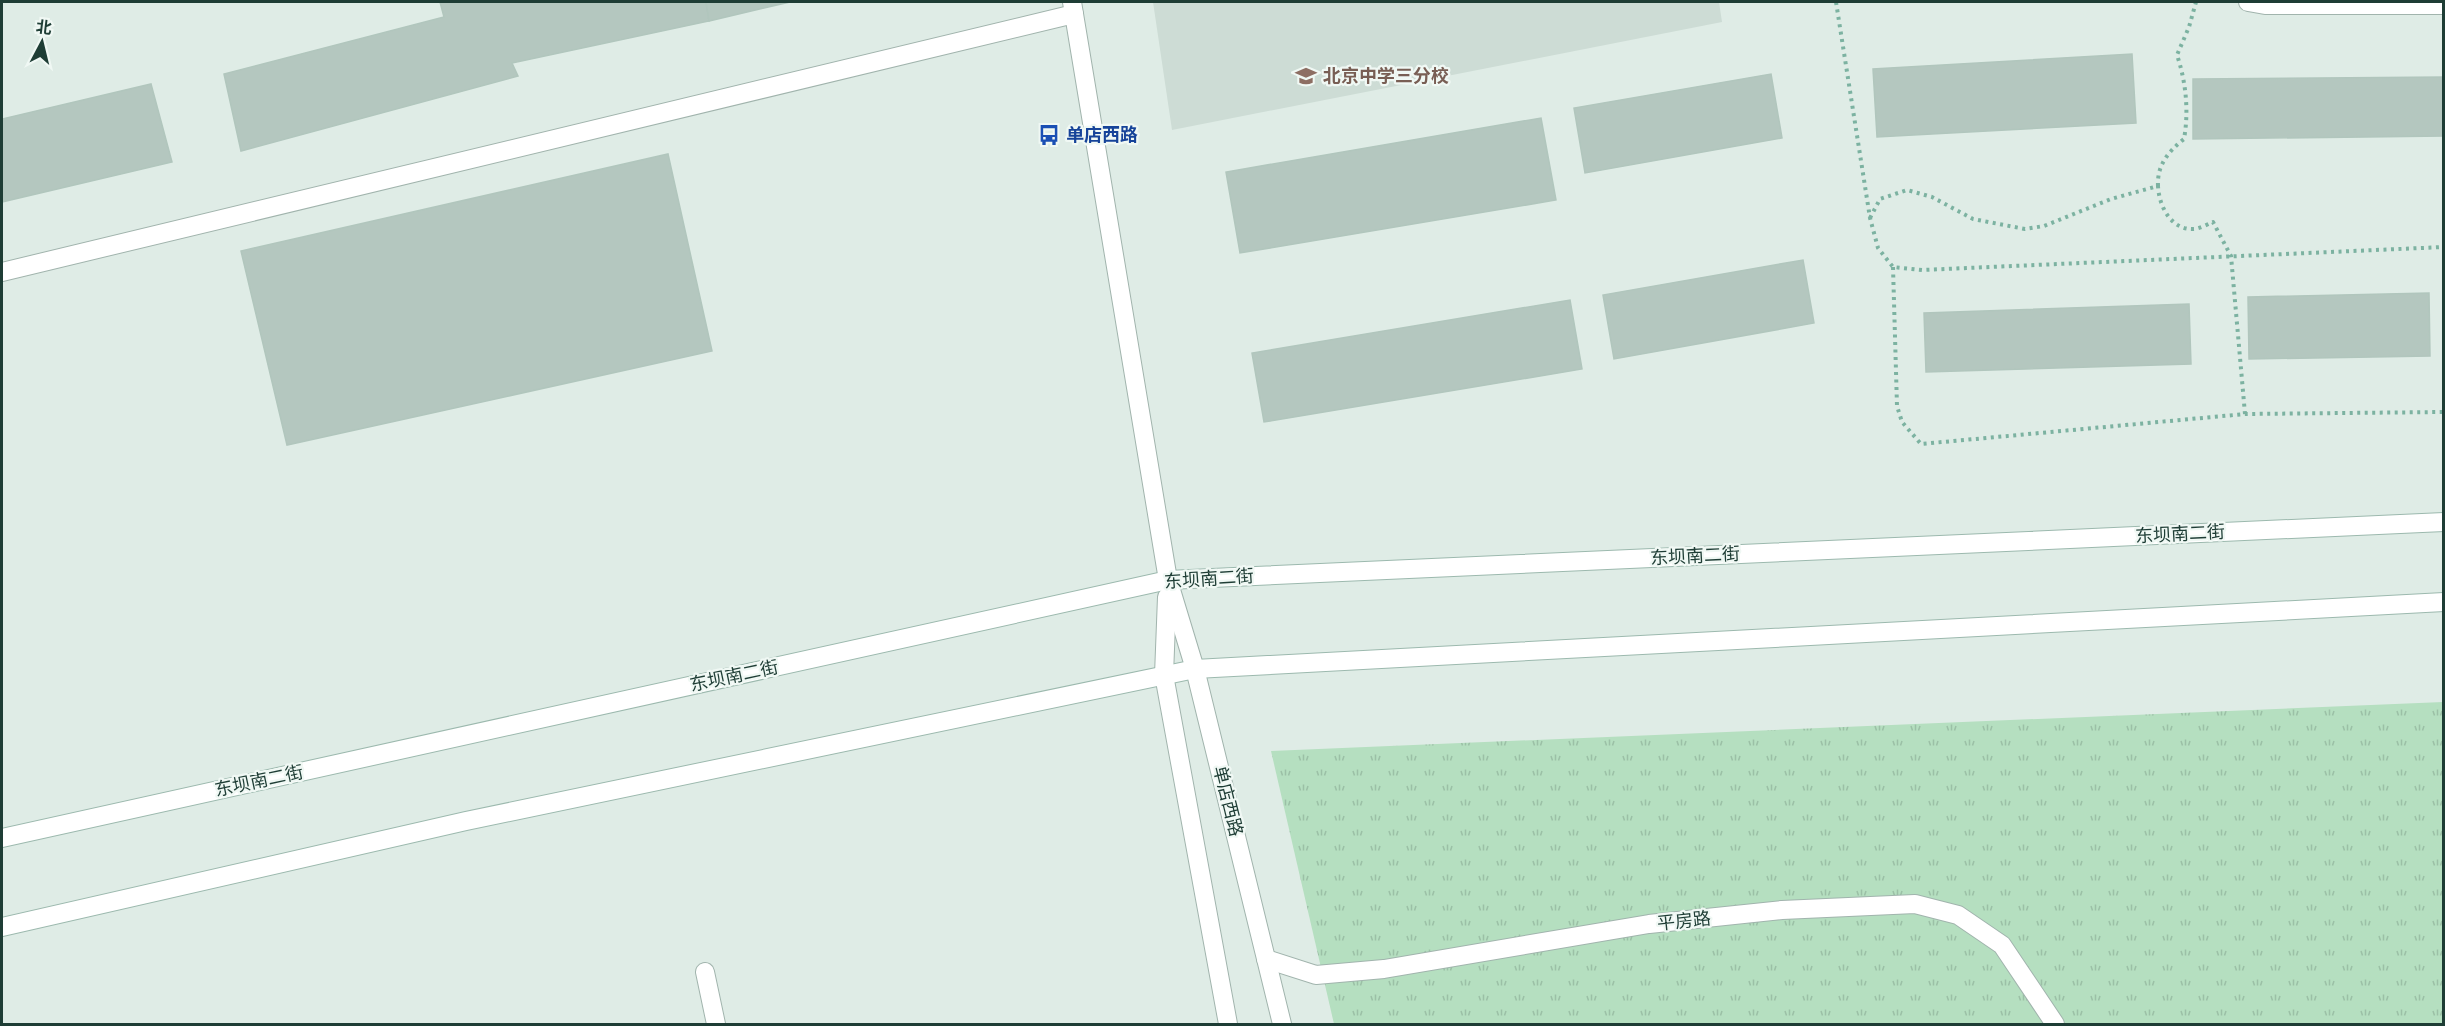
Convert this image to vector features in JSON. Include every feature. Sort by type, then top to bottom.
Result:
[{"type":"main road","points":[[2248,2],[2265,5],[2444,5]]},
{"type":"main road","points":[[2,272],[1073,8]]},
{"type":"main road","name":"单店西路","points":[[1073,8],[1167,580],[1195,669],[1282,1024]]},
{"type":"main road","name":"东坝南二街","points":[[2,838],[1167,580],[2444,522]]},
{"type":"main road","name":"单店西路","points":[[1167,580],[1164,675],[1228,1024]]},
{"type":"main road","points":[[2,927],[466,821],[1195,669],[2444,602]]},
{"type":"main road","name":"平房路","points":[[1266,959],[1316,975],[1384,969],[1649,924],[1782,910],[1915,904],[1958,915],[2002,945],[2055,1024]]},
{"type":"main road","points":[[705,972],[716,1024]]},
{"type":"path","points":[[1836,2],[1870,218],[1878,248],[1893,267],[1897,406],[1902,422],[1921,444],[2245,414],[2444,412]]},
{"type":"path","points":[[2196,2],[2189,27],[2177,55],[2184,75],[2186,112],[2184,139],[2169,152],[2158,176],[2159,202],[2163,212],[2177,223],[2194,229],[2213,222],[2231,256],[2245,414]]},
{"type":"path","points":[[1870,218],[1880,199],[1907,189],[1932,197],[1973,219],[2025,230],[2044,226],[2111,199],[2158,186]]},
{"type":"path","points":[[1893,267],[1923,270],[2444,247]]},
{"type":"shaded area","name":"北京中学三分校","points":[[1153,2],[1719,2],[1722,22],[1172,130]]},
{"type":"green space","points":[[2443,702],[2443,1024],[1334,1024],[1271,751]]},
{"type":"building","points":[[440,2],[706,2],[709,21],[512,63],[518,76],[241,151],[224,74],[444,17]]},
{"type":"building","points":[[706,2],[790,2],[709,21]]},
{"type":"building","points":[[2132,54],[2136,123],[1877,137],[1873,69]]},
{"type":"building","points":[[1771,74],[1782,138],[1585,173],[1574,108]]},
{"type":"building","points":[[2444,77],[2444,136],[2193,139],[2193,79]]},
{"type":"building","points":[[151,84],[172,162],[2,202],[2,119]]},
{"type":"building","points":[[1541,118],[1556,200],[1240,253],[1226,172]]},
{"type":"building","points":[[668,154],[712,351],[287,445],[241,251]]},
{"type":"building","points":[[1803,260],[1814,323],[1614,359],[1603,295]]},
{"type":"building","points":[[2429,293],[2430,356],[2249,359],[2248,297]]},
{"type":"building","points":[[1570,300],[1582,369],[1264,422],[1252,353]]},
{"type":"building","points":[[2189,304],[2191,364],[1926,372],[1924,313]]},
{"type":"place","name":"北京中学三分校","points":[[1306,76]]},
{"type":"place","name":"单店西路","points":[[1049,135]]}]
